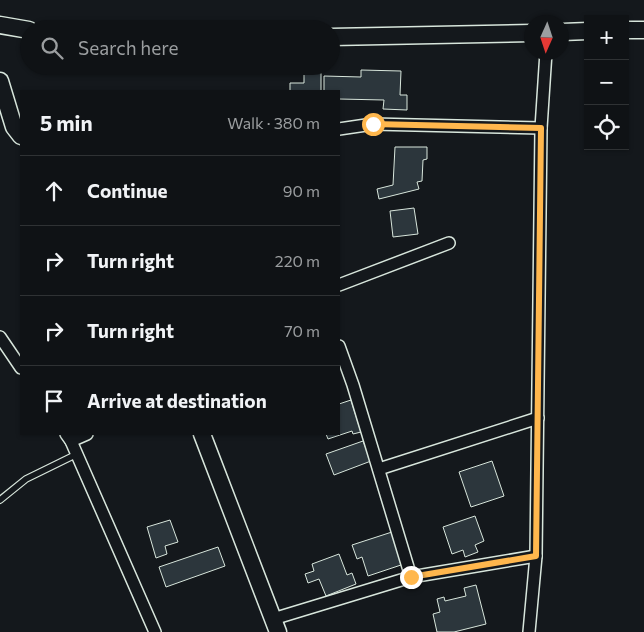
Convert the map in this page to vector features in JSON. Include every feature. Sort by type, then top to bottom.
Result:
[{"type":"main road","points":[[0,30],[20,30]]},
{"type":"main road","points":[[629,30],[644,30]]},
{"type":"main road","points":[[569,32],[584,32]]},
{"type":"main road","points":[[340,37],[524,33]]},
{"type":"main road","points":[[0,81],[14,127],[20,135]]},
{"type":"main road","points":[[202,435],[275,626]]},
{"type":"street","points":[[529,632],[536,556],[541,128],[545,60]]},
{"type":"street","points":[[340,129],[373,124],[541,128]]},
{"type":"street","points":[[340,285],[449,243]]},
{"type":"street","points":[[0,337],[20,367]]},
{"type":"street","points":[[340,349],[353,385],[411,577]]},
{"type":"street","points":[[379,469],[538,418]]},
{"type":"street","points":[[81,435],[68,437],[155,632]]},
{"type":"street","points":[[275,626],[411,577],[536,556]]},
{"type":"lane","points":[[0,500],[26,479],[76,454]]},
{"type":"building","points":[[361,70],[401,71],[400,95],[407,95],[407,110],[383,109],[384,100],[340,99],[340,90],[324,90],[324,76],[361,77]]},
{"type":"building","points":[[304,75],[321,75],[321,90],[290,90],[290,83],[304,83]]},
{"type":"building","points":[[395,147],[427,147],[427,159],[423,160],[422,181],[417,182],[419,189],[379,199],[377,189],[393,185]]},
{"type":"building","points":[[414,208],[418,234],[393,237],[390,211]]},
{"type":"building","points":[[351,400],[361,432],[353,434],[352,431],[340,435],[340,404]]},
{"type":"building","points":[[326,435],[340,435],[328,439]]},
{"type":"building","points":[[363,441],[371,461],[334,475],[326,454]]},
{"type":"building","points":[[492,461],[504,496],[471,507],[459,472]]},
{"type":"building","points":[[475,516],[484,541],[475,545],[478,552],[465,557],[463,550],[452,554],[443,527]]},
{"type":"building","points":[[170,520],[178,542],[165,546],[167,554],[156,558],[147,527]]},
{"type":"building","points":[[395,531],[407,563],[368,576],[362,557],[357,559],[352,545]]},
{"type":"building","points":[[218,547],[225,566],[166,587],[159,567]]},
{"type":"building","points":[[339,554],[347,575],[352,573],[356,584],[326,596],[319,579],[308,583],[305,574],[314,571],[312,564]]},
{"type":"building","points":[[476,585],[486,624],[454,632],[437,632],[433,614],[440,612],[437,599],[444,597],[445,601],[466,596],[464,588]]},
{"type":"route","points":[[373,124],[541,128],[536,556],[411,577]]}]
